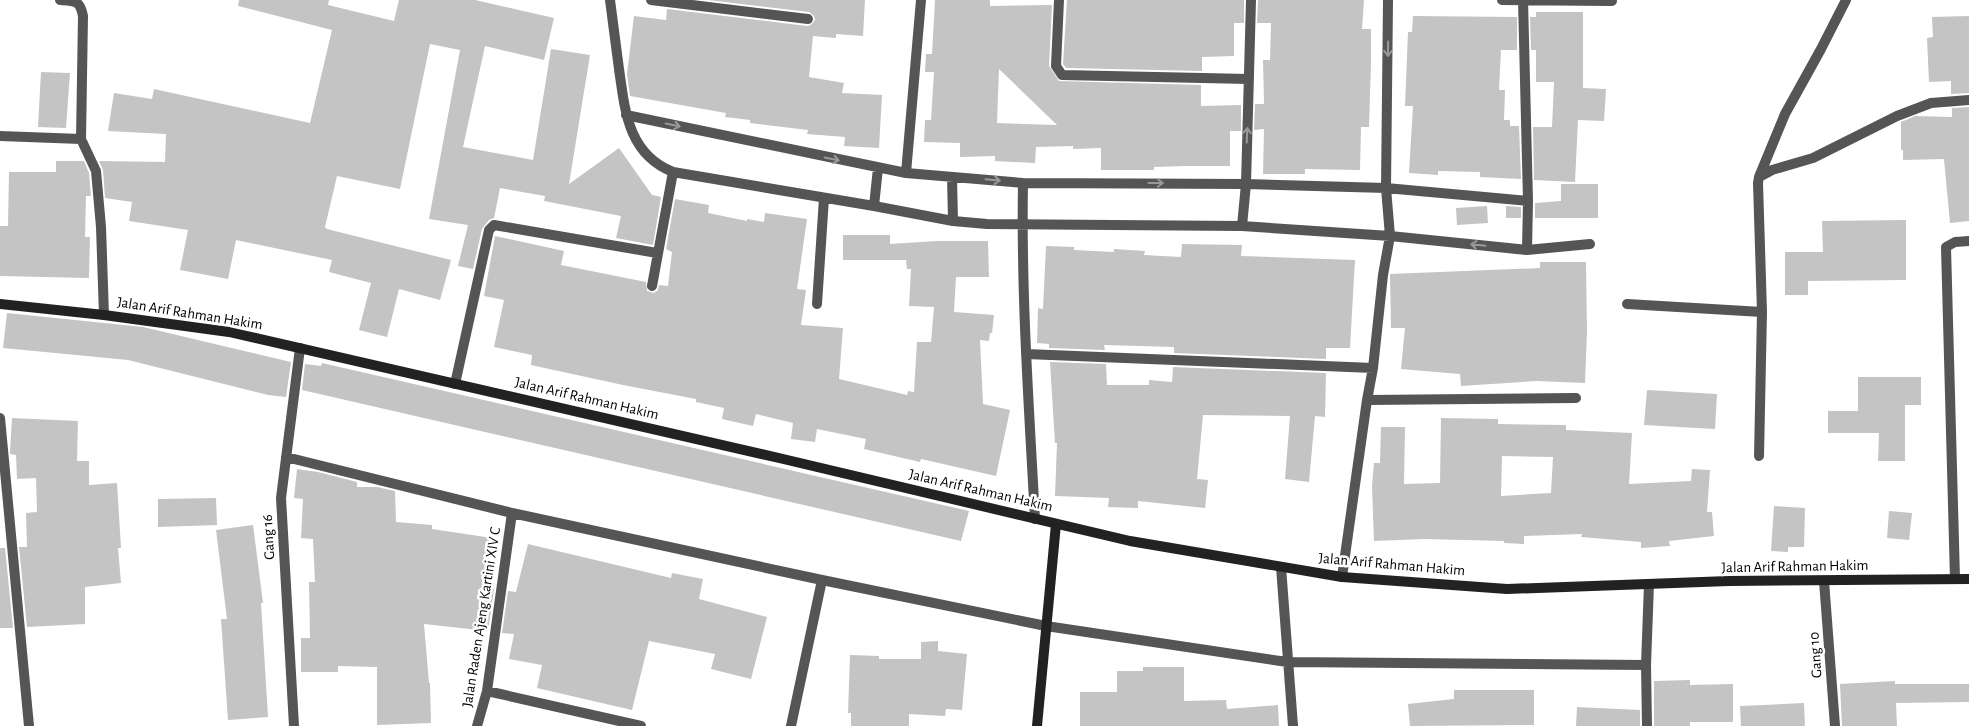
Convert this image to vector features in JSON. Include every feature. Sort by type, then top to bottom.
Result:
[{"type":"main road","name":"Jalan Arif Rahman Hakim","points":[[0,304],[104,315],[230,332],[1130,541],[1342,577],[1507,589],[1729,581],[1969,579]]},
{"type":"main road","points":[[1037,726],[1056,524]]},
{"type":"street","points":[[60,0],[79,3],[83,16],[81,139],[96,171],[101,227],[104,315]]},
{"type":"street","points":[[610,0],[626,115],[633,135],[659,167],[673,172],[953,221],[987,224],[1242,226],[1390,236],[1527,250],[1590,244]]},
{"type":"street","points":[[651,0],[808,19]]},
{"type":"street","points":[[906,173],[921,0]]},
{"type":"street","points":[[1059,0],[1056,66],[1062,75],[1249,79]]},
{"type":"street","points":[[1242,226],[1246,184],[1251,0]]},
{"type":"street","points":[[1342,577],[1373,368],[1383,275],[1390,236],[1386,188],[1388,0]]},
{"type":"street","points":[[1502,0],[1612,1]]},
{"type":"street","points":[[1523,0],[1528,201],[1527,250]]},
{"type":"street","points":[[1758,456],[1762,312],[1759,177],[1785,114],[1846,0]]},
{"type":"street","points":[[1759,177],[1772,170],[1813,158],[1897,116],[1932,103],[1969,100]]},
{"type":"street","points":[[626,115],[906,173],[1023,183],[1246,184],[1386,188],[1528,201]]},
{"type":"street","points":[[0,136],[81,139]]},
{"type":"street","points":[[874,206],[878,168]]},
{"type":"street","points":[[652,286],[673,172]]},
{"type":"street","points":[[952,176],[953,221]]},
{"type":"street","points":[[1023,183],[1022,224],[1026,354],[1036,519]]},
{"type":"street","points":[[817,304],[824,198]]},
{"type":"street","points":[[455,384],[491,226],[496,224],[657,253]]},
{"type":"street","points":[[1955,579],[1946,247],[1955,242],[1969,240]]},
{"type":"street","points":[[1628,304],[1762,312]]},
{"type":"street","name":"Gang 16","points":[[294,726],[281,498],[300,348]]},
{"type":"street","points":[[1026,354],[1373,368]]},
{"type":"street","points":[[1367,400],[1576,398]]},
{"type":"street","points":[[0,418],[29,726]]},
{"type":"street","points":[[286,457],[512,513],[1046,626],[1288,662],[1646,665]]},
{"type":"street","name":"Jalan Raden Ajeng Kartini XIV C","points":[[477,726],[487,691],[512,513]]},
{"type":"street","points":[[1281,567],[1293,726]]},
{"type":"street","points":[[791,726],[822,580]]},
{"type":"street","name":"Gang 10","points":[[1824,581],[1835,726]]},
{"type":"street","points":[[1647,726],[1646,665],[1649,584]]},
{"type":"street","points":[[487,691],[641,726]]},
{"type":"building","points":[[239,0],[329,0],[328,5],[394,21],[399,0],[475,0],[554,18],[544,60],[485,46],[463,147],[533,160],[551,49],[590,55],[569,184],[619,148],[652,195],[661,197],[653,245],[616,238],[621,216],[544,201],[545,196],[500,188],[494,218],[489,220],[482,229],[473,269],[458,266],[468,225],[429,219],[460,50],[430,44],[400,189],[337,176],[325,227],[451,260],[440,300],[399,289],[387,337],[359,330],[371,283],[329,272],[332,260],[236,240],[228,279],[180,270],[188,230],[129,221],[132,202],[105,198],[103,170],[99,161],[165,162],[166,134],[108,131],[114,93],[152,99],[154,89],[310,123],[332,30],[238,6]]},
{"type":"building","points":[[708,0],[865,0],[863,36],[836,34],[836,38],[813,36],[809,77],[844,83],[842,93],[882,95],[879,148],[844,146],[845,137],[807,134],[808,130],[750,123],[750,120],[725,117],[726,113],[630,96],[627,74],[634,16],[666,20],[667,9],[807,26],[811,25],[815,20],[814,16],[809,12]]},
{"type":"building","points":[[935,0],[990,0],[990,6],[1052,5],[1049,66],[1059,81],[1201,85],[1201,106],[1241,105],[1241,131],[1230,131],[1230,166],[1154,167],[1154,170],[1101,170],[1101,148],[1073,149],[1073,146],[1036,147],[1035,163],[995,161],[995,156],[960,157],[960,143],[924,142],[925,120],[931,120],[934,72],[925,72],[926,54],[932,54]],"holes":[[[999,69],[1057,125],[997,123]]]},
{"type":"building","points":[[1067,0],[1244,0],[1244,23],[1234,23],[1234,56],[1202,57],[1202,71],[1066,68],[1063,64]]},
{"type":"building","points":[[1258,0],[1364,0],[1362,29],[1371,29],[1371,62],[1369,127],[1361,127],[1360,170],[1305,169],[1305,174],[1263,174],[1264,129],[1254,130],[1255,104],[1264,104],[1263,60],[1270,60],[1271,23],[1257,23]]},
{"type":"building","points":[[1536,12],[1583,12],[1583,88],[1606,89],[1604,121],[1578,120],[1575,182],[1534,180],[1533,127],[1552,127],[1554,82],[1536,82],[1536,50],[1531,50],[1530,17],[1536,17]]},
{"type":"building","points":[[1413,16],[1517,17],[1517,50],[1501,50],[1499,90],[1505,90],[1504,120],[1510,120],[1510,126],[1519,126],[1521,179],[1480,177],[1480,172],[1438,171],[1438,175],[1409,173],[1413,106],[1405,106],[1408,32],[1412,32]]},
{"type":"building","points":[[1969,16],[1969,93],[1951,94],[1951,81],[1929,82],[1927,38],[1933,37],[1932,17]]},
{"type":"building","points":[[41,72],[70,73],[66,128],[38,127]]},
{"type":"building","points":[[1969,107],[1969,221],[1950,223],[1944,159],[1903,160],[1901,122],[1915,116],[1952,117],[1952,108]]},
{"type":"building","points":[[56,161],[84,161],[89,173],[91,196],[86,196],[85,237],[90,237],[89,278],[0,276],[0,226],[8,226],[9,172],[56,172]]},
{"type":"building","points":[[1561,184],[1598,184],[1598,218],[1535,218],[1535,203],[1561,201]]},
{"type":"building","points":[[675,199],[709,205],[708,213],[747,221],[747,219],[764,222],[765,213],[807,219],[797,289],[806,290],[801,325],[843,328],[839,379],[907,395],[908,391],[914,392],[917,342],[931,342],[934,307],[909,306],[911,269],[907,269],[906,260],[843,260],[843,235],[890,235],[890,244],[937,241],[988,241],[989,277],[956,277],[954,312],[994,315],[989,341],[980,340],[983,404],[1010,410],[996,476],[921,459],[920,462],[864,449],[866,439],[817,429],[815,442],[791,439],[793,423],[756,414],[753,426],[722,419],[724,408],[696,402],[696,399],[531,365],[532,355],[494,347],[504,300],[484,296],[495,236],[564,251],[561,265],[646,282],[647,291],[654,293],[658,290],[659,285],[668,286],[672,252],[666,249]]},
{"type":"building","points":[[1487,206],[1488,223],[1457,225],[1456,208]]},
{"type":"building","points":[[1506,206],[1521,207],[1521,218],[1506,218]]},
{"type":"building","points":[[1906,220],[1906,280],[1808,281],[1808,295],[1785,295],[1785,252],[1823,252],[1822,221]]},
{"type":"building","points":[[1182,244],[1242,245],[1241,256],[1355,260],[1350,348],[1326,348],[1326,359],[1174,353],[1174,347],[1104,345],[1105,350],[1049,348],[1049,344],[1037,343],[1038,308],[1043,309],[1046,246],[1074,247],[1074,250],[1114,252],[1114,249],[1145,251],[1144,255],[1181,257]]},
{"type":"building","points":[[1540,262],[1586,262],[1587,332],[1585,383],[1536,381],[1461,386],[1460,374],[1401,369],[1405,328],[1391,328],[1390,274],[1540,268]]},
{"type":"building","points":[[7,313],[143,327],[291,362],[286,397],[268,395],[128,360],[3,348]]},
{"type":"building","points":[[1050,362],[1106,364],[1107,385],[1149,385],[1149,380],[1172,382],[1173,367],[1326,373],[1325,417],[1315,416],[1309,482],[1285,479],[1290,416],[1203,415],[1197,479],[1208,480],[1205,508],[1138,501],[1138,508],[1108,507],[1109,498],[1055,496],[1057,443],[1055,443]]},
{"type":"building","points":[[322,363],[969,511],[961,541],[302,390],[305,364],[321,366]]},
{"type":"building","points":[[1858,377],[1921,377],[1921,405],[1905,405],[1905,461],[1878,461],[1879,433],[1828,433],[1828,411],[1858,411]]},
{"type":"building","points":[[1647,390],[1717,394],[1715,429],[1644,425]]},
{"type":"building","points":[[12,418],[78,421],[77,461],[89,461],[89,485],[117,483],[121,548],[118,548],[121,583],[85,587],[85,624],[27,627],[19,547],[27,547],[26,513],[37,512],[36,478],[17,479],[16,455],[10,454]]},
{"type":"building","points":[[1441,418],[1498,419],[1498,424],[1566,425],[1566,430],[1632,433],[1629,484],[1691,481],[1692,469],[1710,470],[1707,512],[1712,512],[1714,536],[1669,541],[1670,546],[1641,548],[1641,542],[1581,537],[1582,534],[1524,536],[1524,544],[1504,543],[1504,541],[1424,539],[1374,541],[1372,486],[1374,463],[1380,463],[1381,427],[1405,427],[1404,484],[1440,483]],"holes":[[[1502,456],[1553,457],[1551,493],[1501,496]]]},
{"type":"building","points":[[297,469],[318,472],[357,482],[357,487],[377,487],[395,491],[396,522],[432,525],[432,529],[492,538],[484,588],[494,589],[488,631],[424,624],[430,683],[431,723],[377,725],[377,667],[338,666],[338,672],[301,672],[301,638],[310,638],[309,582],[315,582],[313,539],[301,538],[303,499],[294,498]]},
{"type":"building","points":[[216,498],[217,525],[158,527],[158,499]]},
{"type":"building","points":[[1774,506],[1805,508],[1804,547],[1788,547],[1788,552],[1771,551]]},
{"type":"building","points":[[1889,511],[1912,513],[1909,540],[1887,538]]},
{"type":"building","points":[[253,525],[263,603],[261,603],[268,717],[228,720],[221,619],[227,619],[216,530]]},
{"type":"building","points":[[528,544],[671,578],[672,573],[703,579],[699,599],[767,617],[751,679],[711,669],[715,654],[649,641],[632,710],[537,688],[542,665],[509,659],[514,634],[502,633],[508,591],[516,592]]},
{"type":"building","points":[[0,548],[5,548],[13,628],[0,628]]},
{"type":"building","points":[[938,641],[938,651],[967,654],[962,710],[946,709],[945,716],[909,714],[909,726],[851,726],[851,713],[848,713],[850,655],[879,656],[879,659],[921,659],[921,642]]},
{"type":"building","points":[[1143,667],[1184,667],[1184,701],[1226,700],[1227,709],[1278,705],[1279,726],[1080,726],[1080,692],[1117,692],[1117,671],[1143,671]]},
{"type":"building","points":[[1690,680],[1690,685],[1733,684],[1733,722],[1690,722],[1690,726],[1654,726],[1654,681]]},
{"type":"building","points":[[1895,681],[1895,684],[1969,684],[1969,702],[1896,703],[1897,726],[1842,726],[1840,684]]},
{"type":"building","points":[[1454,690],[1534,690],[1534,725],[1410,726],[1408,704],[1454,699]]},
{"type":"building","points":[[1804,703],[1805,726],[1741,726],[1740,706]]},
{"type":"building","points":[[1577,707],[1640,710],[1640,726],[1576,726]]}]
